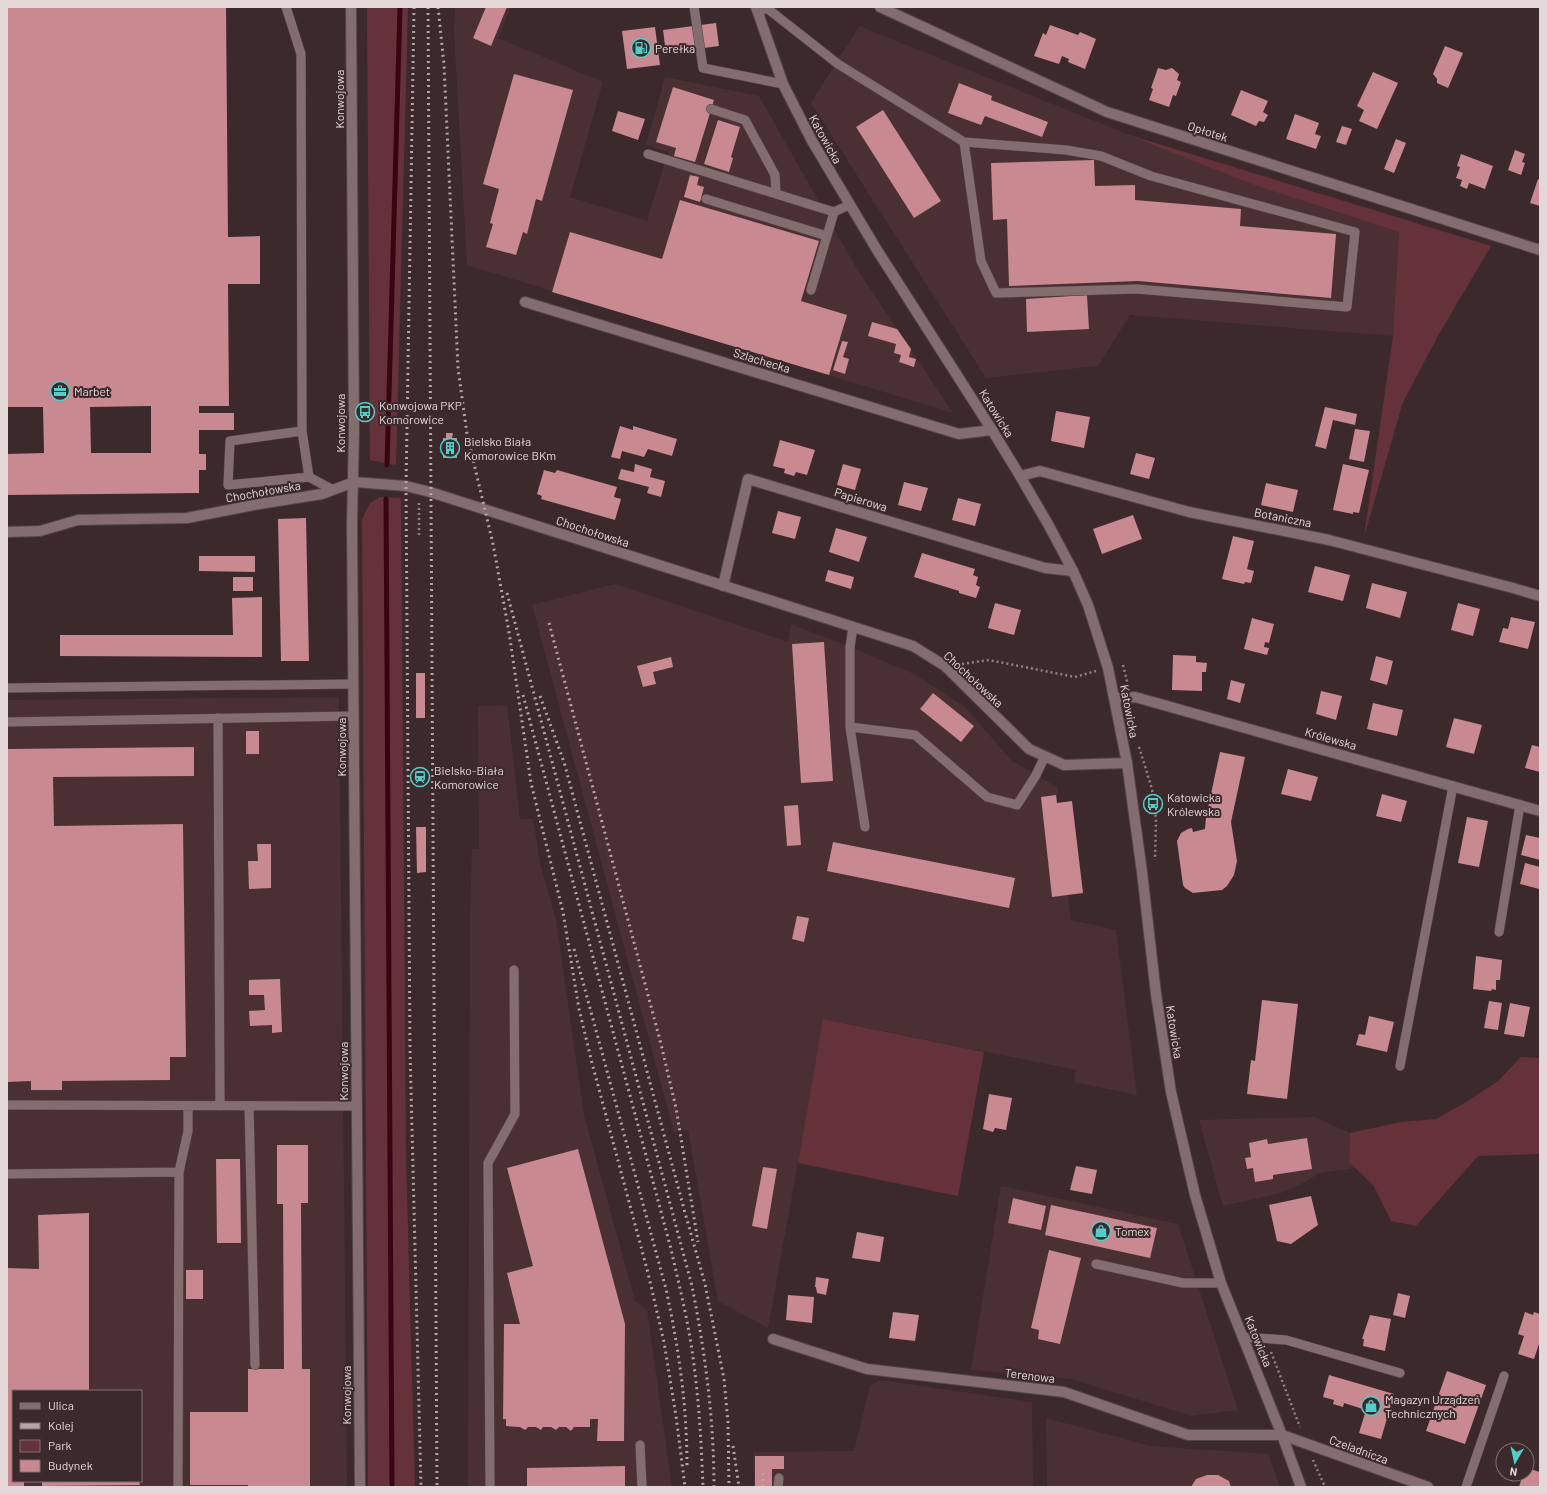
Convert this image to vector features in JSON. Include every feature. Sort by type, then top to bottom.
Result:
[{"type":"street","name":"Konwojowa","points":[[351,7],[354,482],[352,525],[353,716],[360,1487]]},
{"type":"street","name":"Opłotek","points":[[880,7],[1107,112],[1540,250]]},
{"type":"street","name":"Katowicka","points":[[756,9],[782,84],[812,141],[849,205],[1020,476],[1073,571],[1088,605],[1108,668],[1127,763],[1142,872],[1156,994],[1171,1092],[1195,1195],[1221,1283],[1282,1435],[1301,1487]]},
{"type":"street","name":"Szlachecka","points":[[525,302],[959,434],[992,430]]},
{"type":"street","name":"Botaniczna","points":[[1020,476],[1040,471],[1189,512],[1329,540],[1540,596]]},
{"type":"street","name":"Papierowa","points":[[723,586],[748,479],[1045,568],[1073,571]]},
{"type":"street","name":"Chochołowska","points":[[7,532],[40,531],[78,520],[187,518],[258,504],[322,494],[354,482],[381,483],[419,489],[913,646],[945,666],[1028,749],[1064,765],[1127,763]]},
{"type":"street","name":"Królewska","points":[[1115,698],[1135,697],[1540,811]]},
{"type":"street","name":"Terenowa","points":[[773,1339],[867,1369],[1064,1392],[1188,1435],[1282,1435]]},
{"type":"street","name":"Czeladnicza","points":[[1282,1435],[1428,1487]]},
{"type":"lane","points":[[286,7],[301,54],[302,431],[309,477]]},
{"type":"lane","points":[[694,7],[703,68],[782,84]]},
{"type":"lane","points":[[756,9],[768,9],[838,64],[964,142],[1066,150],[1101,156],[1151,176],[1355,232],[1347,307],[1137,289],[996,293],[981,261],[964,142]]},
{"type":"lane","points":[[711,109],[745,120],[775,175],[776,194]]},
{"type":"lane","points":[[648,154],[834,212],[849,205]]},
{"type":"lane","points":[[706,199],[827,236]]},
{"type":"lane","points":[[811,290],[834,212]]},
{"type":"lane","points":[[302,431],[230,442],[228,484],[309,477],[333,490]]},
{"type":"lane","points":[[853,627],[850,647],[850,727],[865,828]]},
{"type":"lane","points":[[7,688],[353,684]]},
{"type":"lane","points":[[7,722],[353,716]]},
{"type":"lane","points":[[218,718],[220,1106]]},
{"type":"lane","points":[[850,727],[915,735],[987,797],[1017,805],[1036,775],[1045,756]]},
{"type":"lane","points":[[1400,1066],[1452,786]]},
{"type":"lane","points":[[1499,932],[1520,805]]},
{"type":"lane","points":[[490,1487],[488,1164],[515,1114],[514,970]]},
{"type":"lane","points":[[7,1105],[356,1106]]},
{"type":"lane","points":[[178,1487],[179,1172],[188,1131],[188,1106]]},
{"type":"lane","points":[[249,1106],[255,1364]]},
{"type":"lane","points":[[7,1174],[179,1172]]},
{"type":"lane","points":[[1096,1264],[1183,1283],[1221,1283]]},
{"type":"lane","points":[[1243,1337],[1286,1340],[1400,1373]]},
{"type":"lane","points":[[1466,1487],[1504,1376]]},
{"type":"lane","points":[[640,1445],[642,1487]]},
{"type":"path","points":[[419,489],[419,538]]},
{"type":"shaded area","points":[[455,7],[511,7],[498,38],[603,82],[570,197],[647,221],[668,152],[646,145],[665,77],[759,96],[857,269],[953,413],[467,265],[454,31]]},
{"type":"shaded area","points":[[859,26],[1254,185],[1399,232],[1393,336],[1130,315],[1098,366],[986,378],[811,103]]},
{"type":"shaded area","points":[[615,584],[788,642],[791,624],[914,674],[964,706],[1011,760],[1058,788],[1057,803],[1072,801],[1083,893],[1068,895],[1071,920],[1116,930],[1137,1095],[1074,1082],[1076,1070],[824,1019],[768,1328],[718,1301],[688,1130],[674,1132],[532,605]]},
{"type":"shaded area","points":[[339,697],[347,1487],[7,1487],[7,700]]},
{"type":"shaded area","points":[[507,705],[520,819],[533,819],[540,863],[556,920],[584,1115],[635,1301],[647,1310],[672,1487],[468,1487],[470,915],[472,849],[479,849],[478,706]]},
{"type":"shaded area","points":[[1315,1117],[1350,1133],[1349,1162],[1356,1168],[1320,1173],[1281,1193],[1223,1206],[1199,1120]]},
{"type":"shaded area","points":[[1001,1186],[1178,1224],[1238,1410],[1192,1416],[1071,1379],[971,1370]]},
{"type":"shaded area","points":[[880,1380],[1032,1402],[1033,1487],[754,1487],[753,1452],[854,1451],[870,1386]]},
{"type":"shaded area","points":[[1046,1418],[1151,1446],[1268,1454],[1280,1487],[1047,1487]]},
{"type":"green space","points":[[367,7],[408,7],[396,465],[370,460]]},
{"type":"green space","points":[[1126,134],[1491,246],[1439,334],[1403,402],[1364,537],[1393,336],[1399,232],[1254,185]]},
{"type":"green space","points":[[380,497],[401,498],[406,1157],[415,1487],[368,1487],[362,519],[370,503]]},
{"type":"green space","points":[[823,1019],[984,1052],[958,1196],[798,1163]]},
{"type":"green space","points":[[1521,1057],[1540,1058],[1540,1154],[1478,1156],[1416,1226],[1391,1221],[1374,1186],[1349,1162],[1350,1133],[1401,1122],[1436,1119],[1463,1104],[1498,1081]]},
{"type":"building","points":[[7,7],[226,7],[228,237],[260,236],[260,284],[228,284],[229,406],[199,406],[199,413],[234,413],[234,430],[199,430],[199,454],[206,454],[206,470],[199,470],[199,493],[7,495],[7,454],[44,453],[43,407],[7,407]],"holes":[[[151,406],[151,453],[91,453],[90,407]]]},
{"type":"building","points":[[486,7],[507,7],[491,46],[473,38]]},
{"type":"building","points":[[716,23],[719,46],[666,53],[663,30]]},
{"type":"building","points":[[1050,25],[1078,35],[1080,32],[1096,39],[1085,69],[1068,62],[1069,59],[1062,56],[1059,64],[1034,56],[1043,33],[1046,35]]},
{"type":"building","name":"Perełka","points":[[655,27],[660,65],[627,69],[622,31]]},
{"type":"building","points":[[1445,46],[1463,53],[1448,88],[1437,83],[1437,79],[1433,74]]},
{"type":"building","points":[[1158,68],[1166,70],[1172,68],[1179,74],[1177,80],[1181,82],[1176,96],[1173,95],[1169,107],[1149,100],[1153,89],[1151,88]]},
{"type":"building","points":[[1373,72],[1398,83],[1377,129],[1359,121],[1364,110],[1357,106]]},
{"type":"building","points":[[514,74],[573,90],[542,201],[536,199],[527,234],[523,232],[516,255],[486,247],[493,224],[490,223],[499,189],[483,184]]},
{"type":"building","points":[[959,83],[992,96],[991,100],[1048,122],[1042,137],[985,116],[981,125],[948,113]]},
{"type":"building","points":[[673,87],[714,100],[695,162],[674,156],[676,148],[656,142]]},
{"type":"building","points":[[1241,90],[1268,101],[1263,112],[1268,115],[1264,122],[1259,121],[1256,126],[1231,115]]},
{"type":"building","points":[[883,110],[941,201],[914,218],[856,127]]},
{"type":"building","points":[[618,111],[645,119],[638,140],[612,131]]},
{"type":"building","points":[[1295,114],[1319,123],[1315,134],[1321,136],[1316,149],[1286,139]]},
{"type":"building","points":[[718,120],[740,127],[731,157],[733,158],[729,172],[704,164]]},
{"type":"building","points":[[1342,126],[1352,129],[1346,145],[1336,142]]},
{"type":"building","points":[[1396,139],[1406,143],[1394,173],[1384,169]]},
{"type":"building","points":[[1515,150],[1525,154],[1522,162],[1525,163],[1521,175],[1508,170]]},
{"type":"building","points":[[1461,154],[1493,166],[1485,189],[1469,183],[1467,189],[1460,186],[1462,180],[1456,178],[1460,167],[1457,166]]},
{"type":"building","points":[[1094,160],[1095,186],[1135,185],[1135,200],[1241,209],[1240,226],[1336,234],[1331,298],[1138,281],[1009,286],[1007,219],[993,220],[991,163]]},
{"type":"building","points":[[690,175],[699,177],[697,185],[704,187],[700,202],[684,197]]},
{"type":"building","points":[[1538,179],[1540,180],[1540,206],[1530,203]]},
{"type":"building","points":[[680,200],[819,241],[801,301],[847,315],[829,375],[552,292],[570,232],[662,259]]},
{"type":"building","points":[[1087,295],[1089,329],[1027,332],[1026,299]]},
{"type":"building","points":[[872,322],[897,329],[911,349],[909,357],[916,359],[914,367],[899,362],[901,355],[894,353],[896,344],[868,336]]},
{"type":"building","points":[[842,341],[848,342],[843,357],[849,359],[845,374],[833,370]]},
{"type":"building","points":[[1325,407],[1357,414],[1355,425],[1333,420],[1326,449],[1315,446]]},
{"type":"building","points":[[1056,411],[1090,417],[1084,448],[1051,441]]},
{"type":"building","points":[[620,426],[633,430],[633,426],[677,439],[672,456],[648,449],[644,457],[622,451],[620,459],[611,457]]},
{"type":"building","points":[[1355,429],[1370,431],[1364,462],[1349,459]]},
{"type":"building","name":"Bielsko Biała Komorowice BKm","points":[[446,433],[453,433],[452,438],[457,438],[457,458],[443,458],[443,438],[446,438]]},
{"type":"building","points":[[780,440],[815,450],[807,475],[796,472],[794,476],[784,473],[785,469],[773,466]]},
{"type":"building","points":[[1136,453],[1155,458],[1149,479],[1130,474]]},
{"type":"building","points":[[635,464],[652,469],[650,477],[665,481],[661,497],[647,493],[649,487],[618,479],[621,469],[634,472]]},
{"type":"building","points":[[843,464],[861,469],[855,490],[837,485]]},
{"type":"building","points":[[1343,464],[1369,470],[1359,513],[1353,512],[1353,514],[1333,510]]},
{"type":"building","points":[[544,470],[555,473],[557,470],[617,487],[614,497],[621,499],[615,520],[541,499],[542,496],[537,494]]},
{"type":"building","points":[[904,482],[928,488],[921,511],[898,505]]},
{"type":"building","points":[[1266,483],[1298,490],[1293,512],[1261,505]]},
{"type":"building","points":[[958,498],[981,504],[975,526],[952,520]]},
{"type":"building","points":[[778,511],[801,517],[795,539],[772,533]]},
{"type":"building","points":[[1133,515],[1142,539],[1102,554],[1093,529]]},
{"type":"building","points":[[306,518],[309,661],[281,661],[278,519]]},
{"type":"building","points":[[836,528],[867,537],[859,562],[829,552]]},
{"type":"building","points":[[1233,536],[1254,541],[1247,569],[1254,571],[1251,583],[1245,582],[1244,584],[1222,579]]},
{"type":"building","points":[[922,553],[975,569],[973,575],[978,577],[976,585],[980,587],[976,598],[914,577]]},
{"type":"building","points":[[199,556],[255,556],[255,572],[199,571]]},
{"type":"building","points":[[1315,566],[1350,575],[1343,601],[1308,592]]},
{"type":"building","points":[[828,570],[854,577],[851,589],[825,581]]},
{"type":"building","points":[[233,577],[253,577],[253,591],[233,591]]},
{"type":"building","points":[[1372,583],[1407,592],[1400,618],[1366,608]]},
{"type":"building","points":[[262,597],[262,657],[60,656],[60,635],[233,635],[232,598]]},
{"type":"building","points":[[995,603],[1021,610],[1014,635],[988,628]]},
{"type":"building","points":[[1458,603],[1480,609],[1473,636],[1451,630]]},
{"type":"building","points":[[1511,617],[1535,622],[1528,649],[1499,642],[1503,628],[1508,629]]},
{"type":"building","points":[[1252,618],[1274,624],[1269,643],[1265,642],[1264,647],[1269,648],[1267,655],[1244,649]]},
{"type":"building","points":[[824,642],[833,781],[801,783],[792,644]]},
{"type":"building","points":[[1173,655],[1196,656],[1196,662],[1207,663],[1206,672],[1202,672],[1202,691],[1172,690]]},
{"type":"building","points":[[1376,656],[1393,661],[1387,685],[1370,680]]},
{"type":"building","points":[[671,657],[673,667],[653,672],[656,684],[643,687],[637,666]]},
{"type":"building","points":[[416,673],[425,673],[425,718],[416,718]]},
{"type":"building","points":[[1231,680],[1245,684],[1240,703],[1227,699]]},
{"type":"building","points":[[1321,691],[1342,696],[1336,720],[1316,714]]},
{"type":"building","points":[[933,693],[974,726],[961,742],[920,709]]},
{"type":"building","points":[[1373,703],[1403,710],[1397,736],[1367,729]]},
{"type":"building","points":[[1454,718],[1482,725],[1474,754],[1446,747]]},
{"type":"building","points":[[246,731],[259,731],[259,754],[246,754]]},
{"type":"building","points":[[1532,745],[1540,747],[1540,772],[1525,768]]},
{"type":"building","points":[[194,747],[194,776],[53,777],[54,826],[183,824],[186,1057],[170,1057],[170,1080],[62,1081],[62,1090],[31,1090],[31,1081],[7,1082],[7,749]]},
{"type":"building","points":[[1220,752],[1245,757],[1231,822],[1237,861],[1234,875],[1227,886],[1222,890],[1193,893],[1183,885],[1177,841],[1181,833],[1188,829],[1192,828],[1193,832],[1205,829],[1206,817]]},
{"type":"building","points":[[1288,769],[1318,777],[1311,801],[1281,794]]},
{"type":"building","points":[[1382,794],[1407,801],[1401,822],[1376,816]]},
{"type":"building","points":[[1056,795],[1057,803],[1072,801],[1083,893],[1052,897],[1041,797]]},
{"type":"building","points":[[798,805],[801,845],[787,846],[784,806]]},
{"type":"building","points":[[1467,817],[1488,821],[1479,867],[1458,863]]},
{"type":"building","points":[[416,827],[426,827],[426,872],[417,873]]},
{"type":"building","points":[[1526,835],[1540,838],[1540,860],[1521,855]]},
{"type":"building","points":[[833,842],[1015,878],[1009,908],[827,871]]},
{"type":"building","points":[[257,844],[271,844],[271,888],[249,889],[248,861],[258,861]]},
{"type":"building","points":[[1525,863],[1540,867],[1539,889],[1520,884]]},
{"type":"building","points":[[797,916],[809,918],[804,942],[792,939]]},
{"type":"building","points":[[1476,956],[1502,960],[1500,980],[1496,980],[1496,990],[1492,989],[1491,991],[1473,989]]},
{"type":"building","points":[[280,979],[282,1032],[272,1033],[272,1025],[250,1026],[249,1011],[265,1010],[264,995],[249,995],[249,980]]},
{"type":"building","points":[[1262,1000],[1298,1004],[1287,1099],[1247,1094],[1251,1060],[1255,1061]]},
{"type":"building","points":[[1489,1001],[1502,1003],[1498,1030],[1484,1028]]},
{"type":"building","points":[[1510,1003],[1530,1007],[1524,1037],[1504,1034]]},
{"type":"building","points":[[1369,1016],[1394,1022],[1387,1052],[1356,1045],[1359,1034],[1365,1035]]},
{"type":"building","points":[[989,1094],[1012,1098],[1006,1130],[995,1128],[993,1132],[983,1129]]},
{"type":"building","points":[[1307,1138],[1312,1169],[1273,1175],[1273,1179],[1255,1182],[1253,1168],[1247,1169],[1245,1158],[1251,1157],[1249,1143],[1267,1139],[1268,1144]]},
{"type":"building","points":[[277,1145],[308,1145],[308,1203],[301,1203],[302,1369],[310,1369],[310,1487],[190,1485],[190,1412],[248,1412],[248,1369],[284,1369],[283,1204],[277,1204]]},
{"type":"building","points":[[578,1149],[625,1324],[624,1441],[597,1441],[598,1419],[590,1419],[590,1427],[574,1427],[571,1431],[566,1427],[559,1427],[556,1430],[551,1427],[543,1427],[541,1430],[536,1427],[528,1427],[525,1430],[520,1427],[506,1426],[506,1419],[503,1419],[504,1324],[520,1324],[507,1273],[533,1266],[507,1168]]},
{"type":"building","points":[[216,1159],[240,1159],[241,1243],[217,1243]]},
{"type":"building","points":[[1076,1166],[1097,1170],[1092,1194],[1070,1190]]},
{"type":"building","points":[[763,1167],[777,1169],[767,1229],[752,1226]]},
{"type":"building","points":[[1311,1196],[1318,1225],[1291,1244],[1277,1241],[1269,1205]]},
{"type":"building","points":[[1013,1198],[1046,1206],[1041,1230],[1008,1223]]},
{"type":"building","name":"Tomex","points":[[1051,1205],[1157,1228],[1150,1258],[1045,1235]]},
{"type":"building","points":[[89,1213],[89,1390],[12,1390],[12,1482],[24,1482],[24,1487],[7,1487],[7,1268],[39,1269],[38,1215]]},
{"type":"building","points":[[857,1232],[884,1237],[880,1262],[852,1258]]},
{"type":"building","points":[[1049,1250],[1081,1258],[1060,1344],[1038,1339],[1039,1330],[1031,1328]]},
{"type":"building","points":[[186,1270],[203,1270],[203,1299],[186,1299]]},
{"type":"building","points":[[816,1277],[829,1279],[826,1295],[817,1293],[815,1287]]},
{"type":"building","points":[[1398,1293],[1410,1296],[1405,1318],[1393,1315]]},
{"type":"building","points":[[788,1295],[814,1297],[812,1323],[786,1320]]},
{"type":"building","points":[[893,1312],[919,1315],[915,1341],[889,1338]]},
{"type":"building","points":[[1525,1312],[1533,1315],[1534,1312],[1540,1314],[1540,1341],[1534,1359],[1518,1354],[1524,1336],[1518,1334]]},
{"type":"building","points":[[1370,1315],[1391,1319],[1385,1351],[1363,1346],[1364,1339],[1362,1339]]},
{"type":"building","points":[[1447,1371],[1486,1385],[1465,1444],[1426,1431]]},
{"type":"building","name":"Magazyn Urządzeń Technicznych","points":[[1329,1375],[1394,1394],[1381,1439],[1359,1433],[1366,1410],[1344,1403],[1343,1407],[1333,1404],[1334,1400],[1323,1397]]},
{"type":"building","points":[[755,1456],[784,1456],[784,1469],[772,1469],[772,1487],[755,1487]]},
{"type":"building","points":[[625,1466],[625,1487],[527,1487],[527,1468]]},
{"type":"building","points":[[1535,1470],[1540,1472],[1540,1487],[1519,1487],[1521,1482],[1535,1482]]},
{"type":"building","points":[[1207,1475],[1218,1475],[1229,1481],[1231,1487],[1191,1487],[1196,1479]]},
{"type":"building","points":[[42,1482],[139,1482],[140,1485],[42,1486]]},
{"type":"waterway","points":[[387,465],[400,7]]},
{"type":"waterway","points":[[386,499],[392,1487]]},
{"type":"railway","points":[[414,7],[406,486],[410,1049],[421,1487]]},
{"type":"railway","points":[[428,7],[437,1487]]},
{"type":"railway","points":[[438,7],[444,65],[458,368],[467,434],[493,544],[509,632],[531,783],[563,912],[579,1009],[648,1273],[664,1342],[676,1416],[685,1487]]},
{"type":"railway","points":[[507,593],[692,1286],[708,1386],[714,1462],[714,1487]]},
{"type":"railway","points":[[549,623],[661,1044],[676,1108],[698,1242]]},
{"type":"railway","points":[[523,695],[671,1249],[689,1332],[695,1370],[703,1487]]},
{"type":"railway","points":[[540,696],[564,762],[705,1284],[724,1379],[728,1422],[729,1487]]},
{"type":"railway","points":[[574,949],[666,1289],[675,1334],[684,1400],[687,1468]]},
{"type":"railway","points":[[733,1446],[739,1487]]},
{"type":"railway","points":[[763,1473],[763,1487]]},
{"type":"place","name":"Perełka","points":[[641,48]]},
{"type":"place","name":"Marbet","points":[[60,391]]},
{"type":"place","name":"Konwojowa PKP Komorowice","points":[[365,412]]},
{"type":"place","name":"Bielsko Biała Komorowice BKm","points":[[450,448]]},
{"type":"place","name":"Bielsko-Biała Komorowice","points":[[420,777]]},
{"type":"place","name":"Katowicka Królewska","points":[[1153,804]]},
{"type":"place","name":"Tomex","points":[[1101,1231]]},
{"type":"place","name":"Magazyn Urządzeń Technicznych","points":[[1371,1406]]}]
